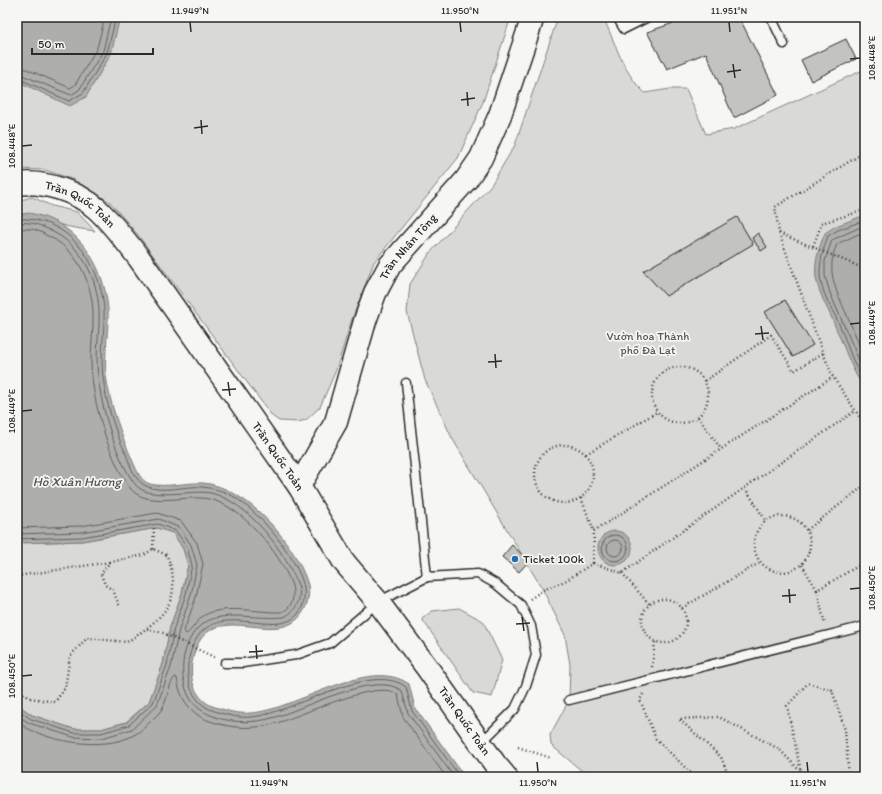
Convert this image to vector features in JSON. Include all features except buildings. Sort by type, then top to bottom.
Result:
[{"type":"main road","name":"Trần Nhân Tông","points":[[299,486],[336,422],[365,321],[375,293],[390,265],[466,180],[481,158],[500,115],[533,17]]},
{"type":"main road","name":"Trần Quốc Toản","points":[[17,184],[24,183],[60,188],[96,208],[118,231],[139,258],[299,486],[344,562],[378,602],[506,777]]},
{"type":"lane","points":[[617,17],[624,29],[648,17]]},
{"type":"lane","points":[[771,17],[784,44]]},
{"type":"lane","points":[[406,383],[427,577]]},
{"type":"lane","points":[[225,663],[243,663],[296,655],[330,643],[378,602],[427,577],[478,574],[496,584],[521,604],[531,626],[536,655],[526,686],[515,709],[480,743]]},
{"type":"lane","points":[[570,700],[865,626]]},
{"type":"path","points":[[865,152],[776,207],[779,233],[823,353],[833,377],[865,425]]},
{"type":"path","points":[[813,246],[822,223],[865,210]]},
{"type":"path","points":[[779,233],[865,269]]},
{"type":"path","points":[[705,381],[771,336],[794,371],[823,353]]},
{"type":"path","points":[[681,366],[691,368],[705,381],[708,391],[707,400],[704,409],[698,417],[681,423],[664,418],[657,412],[651,395],[657,378],[664,371],[672,367],[681,366]]},
{"type":"path","points":[[594,531],[833,377]]},
{"type":"path","points":[[622,573],[855,411]]},
{"type":"path","points":[[586,454],[657,412]]},
{"type":"path","points":[[698,417],[721,449]]},
{"type":"path","points":[[559,445],[569,445],[578,448],[586,454],[591,462],[593,472],[592,482],[588,491],[581,498],[572,502],[563,503],[550,499],[539,489],[535,471],[537,462],[542,454],[550,448],[559,445]]},
{"type":"path","points":[[807,530],[865,485]]},
{"type":"path","points":[[745,488],[766,521]]},
{"type":"path","points":[[581,498],[594,531],[593,563]]},
{"type":"path","points":[[774,517],[792,517],[800,522],[807,530],[810,538],[810,548],[802,565],[794,570],[776,572],[761,562],[756,554],[755,536],[759,528],[766,521],[774,517]]},
{"type":"path","points":[[153,549],[154,527]]},
{"type":"path","points":[[17,576],[110,562],[144,555],[153,549]]},
{"type":"path","points":[[17,689],[30,698],[55,702],[65,688],[70,656],[87,638],[127,642],[146,629],[167,608],[174,587],[171,567],[166,555],[153,549]]},
{"type":"path","points":[[110,562],[102,574],[105,585],[113,590],[119,605]]},
{"type":"path","points":[[682,608],[761,562]]},
{"type":"path","points":[[817,590],[865,562]]},
{"type":"path","points":[[593,563],[622,573],[648,604]]},
{"type":"path","points":[[521,604],[543,590],[567,580],[593,563]]},
{"type":"path","points":[[802,565],[817,590],[827,635]]},
{"type":"path","points":[[662,598],[670,599],[682,608],[686,621],[681,635],[669,642],[655,642],[649,638],[642,625],[644,610],[648,604],[662,598]]},
{"type":"path","points":[[146,629],[163,632],[204,652]]},
{"type":"path","points":[[655,642],[650,680],[640,700],[656,738],[696,777]]},
{"type":"path","points":[[802,775],[787,706],[808,683],[832,690],[845,730],[849,777]]},
{"type":"path","points":[[729,777],[721,757],[679,720],[719,717],[778,749],[802,775]]},
{"type":"path","points":[[518,747],[550,758]]},
{"type":"green space","points":[[17,17],[511,17],[483,102],[458,158],[374,262],[352,319],[336,370],[320,407],[306,420],[298,422],[279,421],[272,416],[138,235],[110,202],[74,180],[45,170],[17,169]]},
{"type":"green space","name":"Vườn hoa Thành phố Đà Lạt","points":[[558,17],[603,17],[626,68],[638,86],[645,93],[670,89],[686,89],[706,134],[734,129],[865,69],[865,777],[589,777],[551,745],[550,735],[569,700],[570,665],[565,635],[543,590],[452,438],[425,380],[407,312],[410,284],[430,253],[491,185],[515,145]]},
{"type":"green space","points":[[32,197],[52,206],[77,212],[95,231],[63,225],[38,216],[28,214],[17,215],[17,201]]},
{"type":"green space","points":[[157,528],[173,533],[183,549],[188,565],[182,593],[170,627],[163,664],[149,702],[126,722],[101,729],[74,729],[32,715],[17,704],[17,543],[82,541]]},
{"type":"green space","points":[[459,608],[483,621],[502,660],[492,697],[473,693],[422,619],[432,611]]},
{"type":"water","points":[[17,17],[120,17],[111,54],[86,97],[70,106],[17,81]]},
{"type":"water","name":"Hồ Xuân Hương","points":[[29,213],[46,218],[61,225],[74,235],[85,247],[101,276],[108,309],[106,375],[108,386],[113,409],[120,430],[141,478],[147,483],[156,485],[203,483],[219,487],[236,495],[268,520],[281,536],[302,569],[308,585],[309,595],[306,606],[303,612],[292,623],[278,627],[228,625],[213,629],[201,639],[193,658],[191,672],[194,686],[203,700],[208,704],[228,711],[250,713],[268,710],[288,704],[353,680],[373,676],[392,677],[409,684],[415,708],[465,777],[17,777],[17,704],[32,715],[74,729],[101,729],[127,722],[149,702],[163,664],[170,627],[182,593],[188,565],[183,549],[173,533],[157,528],[82,541],[17,543],[17,215]]},
{"type":"water","points":[[865,215],[865,389],[852,367],[817,284],[816,266],[825,233],[836,226]]},
{"type":"water","points":[[615,531],[627,536],[632,548],[627,560],[615,565],[603,560],[598,548],[603,536]]},
{"type":"place","name":"Ticket 100k","points":[[515,559]]}]
